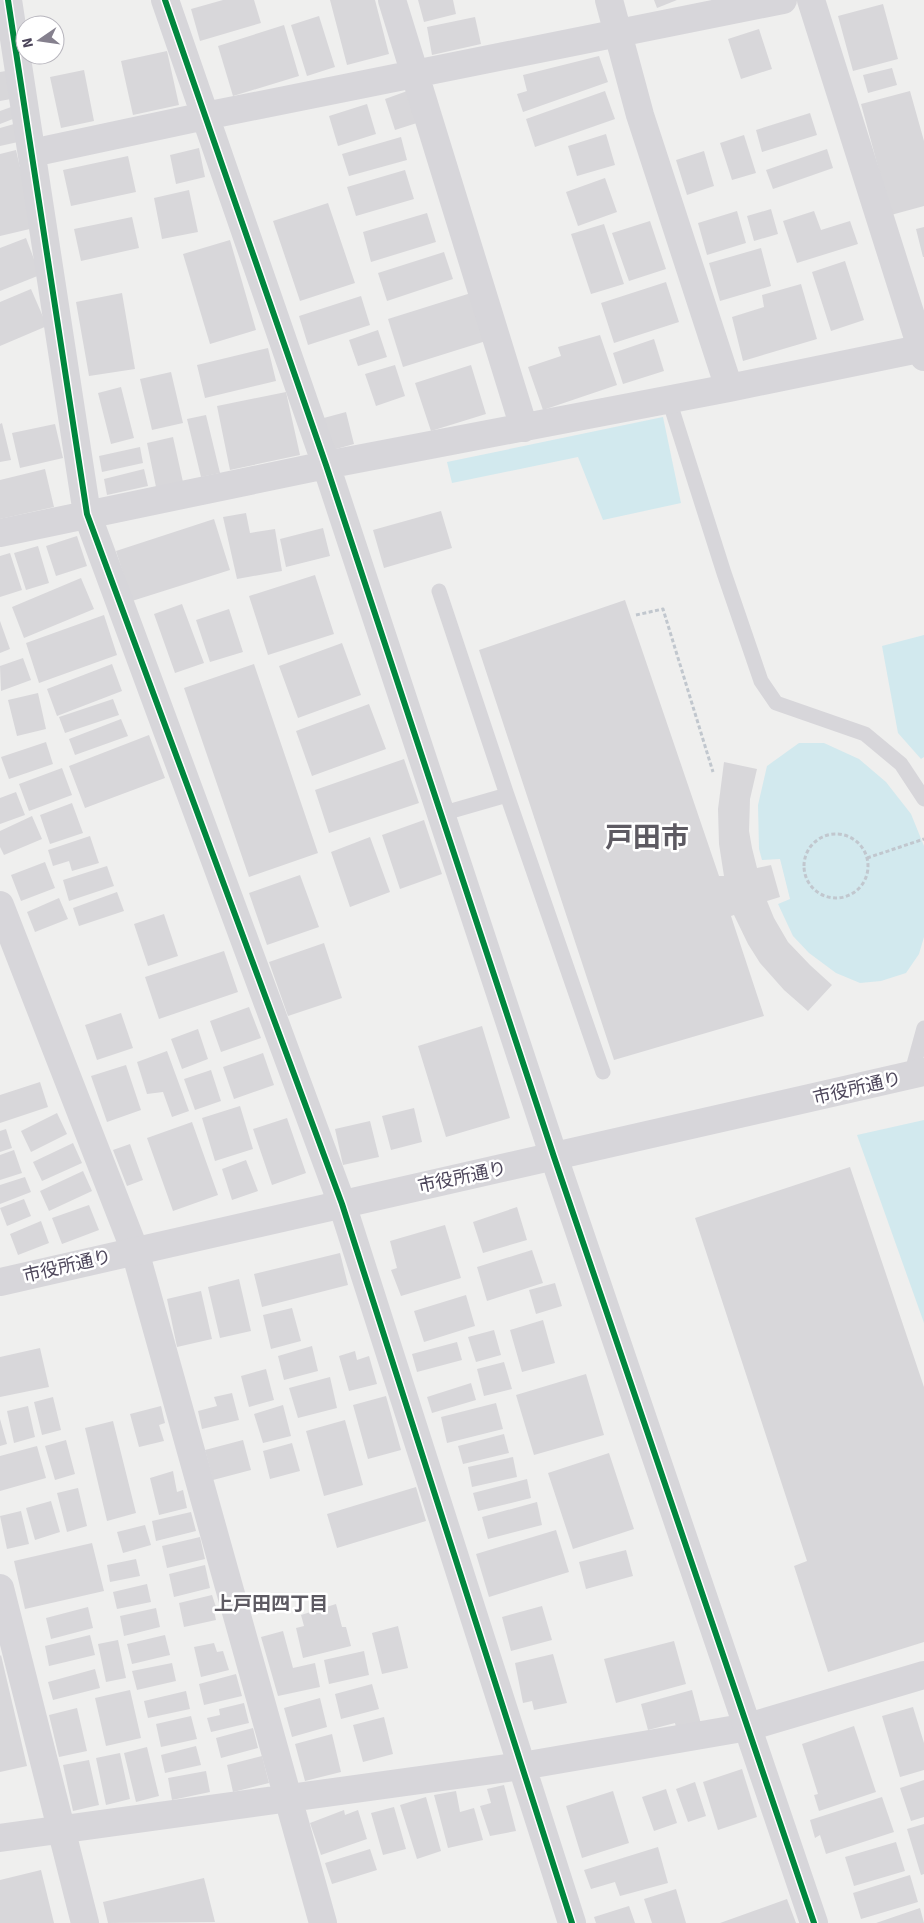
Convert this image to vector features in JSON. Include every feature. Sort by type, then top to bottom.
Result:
[{"type":"street","points":[[8,0],[88,514],[342,1204],[572,1923]]},
{"type":"street","points":[[165,0],[326,465],[554,1157],[814,1923]]},
{"type":"street","points":[[392,0],[524,428]]},
{"type":"street","points":[[609,0],[620,34],[640,115],[729,388]]},
{"type":"street","points":[[32,152],[783,0]]},
{"type":"street","points":[[0,533],[326,465],[923,351],[811,0]]},
{"type":"street","points":[[0,904],[135,1251],[323,1923]]},
{"type":"street","name":"市役所通り","points":[[0,1282],[918,1074]]},
{"type":"street","points":[[0,1588],[85,1923]]},
{"type":"street","points":[[0,1838],[522,1766],[748,1726],[924,1675]]},
{"type":"lane","points":[[669,400],[724,573],[761,681],[776,703],[865,734],[901,764],[924,799]]},
{"type":"lane","points":[[439,591],[602,1072]]},
{"type":"lane","points":[[441,814],[507,795]]},
{"type":"lane","points":[[918,1074],[924,1028]]},
{"type":"path","points":[[636,615],[663,609],[713,772]]},
{"type":"path","points":[[840,834],[852,838],[862,846],[867,858],[868,870],[864,882],[856,892],[845,897],[832,898],[820,894],[811,886],[805,874],[804,862],[808,850],[817,840],[828,835],[840,834]]},
{"type":"path","points":[[867,858],[924,839]]},
{"type":"shaded area","points":[[663,417],[681,503],[603,520],[578,457],[452,483],[447,462]]},
{"type":"shaded area","points":[[924,635],[924,757],[921,759],[898,733],[882,646]]},
{"type":"shaded area","points":[[799,743],[824,743],[859,759],[886,782],[911,814],[924,846],[924,937],[919,954],[906,973],[881,981],[860,983],[836,973],[809,953],[793,936],[778,904],[790,899],[780,859],[762,860],[759,849],[758,805],[767,766]]},
{"type":"shaded area","points":[[924,1120],[924,1323],[857,1135]]},
{"type":"building","points":[[223,0],[254,0],[261,23],[200,41],[191,9]]},
{"type":"building","points":[[330,0],[375,0],[389,54],[347,65]]},
{"type":"building","points":[[418,0],[453,0],[456,14],[424,22]]},
{"type":"building","points":[[654,0],[677,0],[657,8]]},
{"type":"building","points":[[883,4],[898,59],[853,71],[838,16]]},
{"type":"building","points":[[319,16],[335,67],[307,76],[291,25]]},
{"type":"building","points":[[475,17],[481,44],[432,55],[427,27]]},
{"type":"building","points":[[284,25],[299,76],[233,96],[218,46]]},
{"type":"building","points":[[759,29],[772,69],[741,79],[728,39]]},
{"type":"building","points":[[167,51],[179,105],[133,115],[121,61]]},
{"type":"building","points":[[599,56],[608,82],[523,112],[517,94],[527,91],[523,75]]},
{"type":"building","points":[[892,68],[897,85],[868,93],[863,75]]},
{"type":"building","points":[[84,70],[94,121],[61,128],[50,77]]},
{"type":"building","points":[[6,71],[11,99],[0,101],[0,72]]},
{"type":"building","points":[[410,90],[420,122],[395,130],[385,99]]},
{"type":"building","points":[[605,91],[615,119],[535,147],[526,119]]},
{"type":"building","points":[[910,91],[924,141],[924,206],[891,215],[861,104]]},
{"type":"building","points":[[367,104],[376,134],[338,146],[329,116]]},
{"type":"building","points":[[14,106],[18,117],[0,124],[0,111]]},
{"type":"building","points":[[810,113],[817,135],[762,152],[756,130]]},
{"type":"building","points":[[14,124],[18,142],[0,146],[0,128]]},
{"type":"building","points":[[606,134],[615,165],[577,176],[568,146]]},
{"type":"building","points":[[744,135],[756,173],[732,180],[720,143]]},
{"type":"building","points":[[401,137],[407,160],[349,176],[342,154]]},
{"type":"building","points":[[199,148],[205,177],[176,184],[170,155]]},
{"type":"building","points":[[827,149],[833,168],[773,189],[766,170]]},
{"type":"building","points":[[16,150],[34,228],[0,236],[0,154]]},
{"type":"building","points":[[704,151],[714,186],[687,195],[676,160]]},
{"type":"building","points":[[128,156],[136,192],[71,206],[63,170]]},
{"type":"building","points":[[405,170],[414,199],[356,216],[347,187]]},
{"type":"building","points":[[605,178],[617,212],[578,226],[566,192]]},
{"type":"building","points":[[189,190],[198,232],[162,239],[154,198]]},
{"type":"building","points":[[328,203],[355,283],[300,301],[273,221]]},
{"type":"building","points":[[771,209],[778,234],[754,241],[747,216]]},
{"type":"building","points":[[737,211],[746,243],[707,255],[698,223]]},
{"type":"building","points":[[814,211],[821,230],[850,221],[858,244],[797,263],[783,221]]},
{"type":"building","points":[[427,213],[436,242],[371,262],[363,232]]},
{"type":"building","points":[[132,217],[139,248],[81,261],[74,229]]},
{"type":"building","points":[[650,221],[666,269],[629,281],[612,233]]},
{"type":"building","points":[[604,224],[624,284],[591,294],[571,234]]},
{"type":"building","points":[[924,227],[924,257],[923,257],[916,229]]},
{"type":"building","points":[[26,238],[40,275],[0,291],[0,248]]},
{"type":"building","points":[[230,240],[256,330],[210,344],[183,254]]},
{"type":"building","points":[[761,248],[771,286],[720,301],[709,263]]},
{"type":"building","points":[[444,252],[453,279],[387,301],[378,273]]},
{"type":"building","points":[[845,261],[864,320],[831,331],[812,272]]},
{"type":"building","points":[[666,282],[679,322],[614,343],[601,303]]},
{"type":"building","points":[[801,284],[817,339],[743,361],[732,317],[764,307],[762,295]]},
{"type":"building","points":[[31,289],[47,326],[0,346],[0,302]]},
{"type":"building","points":[[122,293],[135,369],[89,376],[76,302]]},
{"type":"building","points":[[471,293],[486,341],[403,367],[388,319]]},
{"type":"building","points":[[361,296],[370,325],[308,345],[299,316]]},
{"type":"building","points":[[378,330],[387,357],[358,366],[349,340]]},
{"type":"building","points":[[600,335],[617,385],[543,410],[528,367],[561,356],[558,347]]},
{"type":"building","points":[[654,339],[664,371],[623,384],[613,353]]},
{"type":"building","points":[[268,348],[276,381],[205,398],[197,365]]},
{"type":"building","points":[[395,365],[405,396],[376,406],[365,374]]},
{"type":"building","points":[[471,365],[486,414],[431,431],[415,383]]},
{"type":"building","points":[[171,372],[183,423],[152,430],[140,379]]},
{"type":"building","points":[[121,387],[134,438],[111,444],[98,393]]},
{"type":"building","points":[[286,392],[300,455],[230,470],[217,406]]},
{"type":"building","points":[[346,412],[354,444],[329,451],[320,419]]},
{"type":"building","points":[[206,415],[220,473],[201,477],[187,419]]},
{"type":"building","points":[[2,423],[11,460],[0,462],[0,424]]},
{"type":"building","points":[[55,424],[63,458],[20,468],[12,433]]},
{"type":"building","points":[[173,437],[183,482],[156,487],[147,443]]},
{"type":"building","points":[[140,447],[143,463],[102,472],[99,456]]},
{"type":"building","points":[[45,469],[54,507],[0,519],[0,480]]},
{"type":"building","points":[[144,469],[148,486],[107,495],[104,479]]},
{"type":"building","points":[[441,511],[452,548],[384,568],[373,530]]},
{"type":"building","points":[[246,513],[250,533],[275,529],[282,571],[237,579],[223,517]]},
{"type":"building","points":[[214,519],[230,570],[132,601],[116,551]]},
{"type":"building","points":[[323,528],[330,556],[286,567],[280,539]]},
{"type":"building","points":[[77,536],[87,566],[56,576],[46,546]]},
{"type":"building","points":[[38,546],[49,583],[26,590],[14,553]]},
{"type":"building","points":[[10,553],[22,590],[0,597],[0,556]]},
{"type":"building","points":[[315,575],[334,634],[268,655],[249,596]]},
{"type":"building","points":[[81,578],[94,609],[24,638],[12,607]]},
{"type":"building","points":[[625,600],[719,876],[724,876],[719,844],[718,809],[724,762],[757,769],[750,799],[749,831],[752,848],[757,868],[771,865],[780,897],[767,901],[774,918],[788,942],[832,985],[808,1011],[784,990],[760,963],[748,944],[734,915],[731,916],[764,1016],[614,1060],[479,650]]},
{"type":"building","points":[[182,604],[204,663],[175,673],[154,614]]},
{"type":"building","points":[[229,609],[243,652],[210,662],[196,620]]},
{"type":"building","points":[[104,615],[117,655],[39,683],[26,643]]},
{"type":"building","points":[[0,621],[10,649],[0,653]]},
{"type":"building","points":[[342,643],[361,695],[298,718],[279,666]]},
{"type":"building","points":[[23,658],[31,680],[1,691],[0,666]]},
{"type":"building","points":[[112,664],[122,691],[57,716],[47,689]]},
{"type":"building","points":[[254,664],[318,853],[249,877],[184,688]]},
{"type":"building","points":[[38,693],[46,729],[17,736],[8,700]]},
{"type":"building","points":[[113,699],[119,715],[65,733],[59,717]]},
{"type":"building","points":[[369,704],[386,749],[312,776],[296,731]]},
{"type":"building","points":[[121,719],[128,736],[75,755],[69,739]]},
{"type":"building","points":[[149,735],[165,778],[85,808],[69,766]]},
{"type":"building","points":[[46,742],[53,764],[9,779],[1,757]]},
{"type":"building","points":[[404,759],[419,803],[329,833],[315,790]]},
{"type":"building","points":[[62,768],[72,795],[29,811],[19,784]]},
{"type":"building","points":[[16,792],[25,815],[0,824],[0,798]]},
{"type":"building","points":[[72,803],[83,833],[50,844],[40,815]]},
{"type":"building","points":[[32,816],[42,839],[4,855],[0,847],[0,831]]},
{"type":"building","points":[[424,820],[442,874],[400,889],[382,835]]},
{"type":"building","points":[[90,836],[99,863],[72,871],[69,861],[53,866],[48,850]]},
{"type":"building","points":[[370,837],[390,892],[350,907],[331,852]]},
{"type":"building","points":[[45,862],[55,888],[21,901],[11,875]]},
{"type":"building","points":[[107,866],[114,886],[69,901],[63,880]]},
{"type":"building","points":[[300,875],[319,927],[267,945],[249,893]]},
{"type":"building","points":[[117,892],[124,911],[79,926],[73,908]]},
{"type":"building","points":[[59,898],[68,919],[35,932],[27,912]]},
{"type":"building","points":[[164,914],[178,956],[148,966],[134,924]]},
{"type":"building","points":[[324,943],[342,998],[288,1016],[269,962]]},
{"type":"building","points":[[224,951],[238,992],[159,1019],[145,977]]},
{"type":"building","points":[[249,1007],[261,1038],[221,1052],[210,1021]]},
{"type":"building","points":[[121,1013],[133,1048],[97,1060],[85,1025]]},
{"type":"building","points":[[482,1026],[510,1118],[446,1137],[418,1046]]},
{"type":"building","points":[[198,1029],[208,1059],[182,1069],[171,1039]]},
{"type":"building","points":[[167,1051],[189,1111],[172,1117],[163,1092],[147,1094],[137,1062]]},
{"type":"building","points":[[263,1053],[274,1085],[234,1099],[223,1067]]},
{"type":"building","points":[[126,1065],[141,1110],[107,1122],[91,1076]]},
{"type":"building","points":[[211,1070],[221,1101],[195,1110],[184,1079]]},
{"type":"building","points":[[40,1082],[48,1107],[0,1123],[0,1095]]},
{"type":"building","points":[[240,1106],[253,1149],[215,1161],[202,1118]]},
{"type":"building","points":[[414,1108],[422,1142],[391,1150],[382,1116]]},
{"type":"building","points":[[57,1113],[67,1134],[31,1152],[21,1131]]},
{"type":"building","points":[[287,1118],[306,1173],[272,1185],[253,1129]]},
{"type":"building","points":[[370,1121],[379,1157],[343,1165],[335,1129]]},
{"type":"building","points":[[192,1122],[218,1195],[173,1211],[147,1138]]},
{"type":"building","points":[[6,1129],[12,1148],[0,1152],[0,1131]]},
{"type":"building","points":[[73,1143],[82,1163],[42,1181],[33,1162]]},
{"type":"building","points":[[130,1144],[143,1180],[127,1186],[113,1150]]},
{"type":"building","points":[[14,1150],[22,1173],[0,1180],[0,1155]]},
{"type":"building","points":[[246,1160],[258,1191],[232,1200],[222,1169]]},
{"type":"building","points":[[850,1167],[924,1387],[924,1642],[828,1672],[794,1566],[807,1561],[695,1218]]},
{"type":"building","points":[[83,1171],[92,1191],[49,1211],[40,1191]]},
{"type":"building","points":[[25,1177],[31,1192],[0,1204],[0,1185]]},
{"type":"building","points":[[24,1199],[31,1216],[7,1226],[0,1208]]},
{"type":"building","points":[[89,1205],[99,1230],[62,1244],[52,1218]]},
{"type":"building","points":[[517,1207],[527,1240],[483,1253],[473,1222]]},
{"type":"building","points":[[41,1221],[49,1243],[18,1255],[10,1234]]},
{"type":"building","points":[[445,1225],[461,1278],[401,1296],[391,1270],[397,1268],[390,1241]]},
{"type":"building","points":[[532,1250],[543,1283],[487,1301],[477,1267]]},
{"type":"building","points":[[340,1253],[348,1285],[262,1307],[254,1274]]},
{"type":"building","points":[[239,1279],[251,1331],[220,1338],[208,1287]]},
{"type":"building","points":[[555,1283],[562,1306],[536,1314],[529,1290]]},
{"type":"building","points":[[201,1291],[212,1339],[177,1347],[167,1299]]},
{"type":"building","points":[[466,1295],[475,1326],[424,1342],[414,1311]]},
{"type":"building","points":[[292,1308],[301,1341],[271,1349],[263,1315]]},
{"type":"building","points":[[543,1320],[555,1363],[522,1372],[510,1330]]},
{"type":"building","points":[[494,1330],[501,1355],[476,1362],[468,1337]]},
{"type":"building","points":[[457,1342],[462,1360],[417,1372],[412,1354]]},
{"type":"building","points":[[312,1346],[318,1371],[284,1380],[278,1356]]},
{"type":"building","points":[[40,1348],[49,1387],[0,1397],[0,1357]]},
{"type":"building","points":[[355,1351],[357,1360],[369,1356],[377,1384],[349,1391],[339,1356]]},
{"type":"building","points":[[504,1362],[512,1389],[484,1396],[477,1369]]},
{"type":"building","points":[[266,1369],[274,1400],[249,1407],[241,1376]]},
{"type":"building","points":[[586,1374],[604,1435],[534,1455],[516,1395]]},
{"type":"building","points":[[330,1377],[337,1408],[298,1418],[289,1388]]},
{"type":"building","points":[[471,1383],[476,1400],[432,1413],[427,1397]]},
{"type":"building","points":[[232,1393],[239,1420],[202,1429],[198,1411],[217,1406],[214,1397]]},
{"type":"building","points":[[386,1396],[401,1450],[368,1459],[353,1405]]},
{"type":"building","points":[[53,1397],[61,1430],[42,1435],[34,1402]]},
{"type":"building","points":[[496,1403],[503,1429],[447,1443],[441,1417]]},
{"type":"building","points":[[283,1405],[291,1436],[263,1443],[254,1414]]},
{"type":"building","points":[[28,1406],[35,1437],[14,1443],[7,1411]]},
{"type":"building","points":[[161,1406],[165,1423],[159,1425],[164,1441],[139,1447],[130,1414]]},
{"type":"building","points":[[0,1419],[7,1444],[0,1446]]},
{"type":"building","points":[[345,1420],[363,1485],[324,1496],[306,1431]]},
{"type":"building","points":[[113,1421],[136,1513],[107,1521],[85,1428]]},
{"type":"building","points":[[504,1434],[509,1453],[463,1464],[458,1446]]},
{"type":"building","points":[[66,1440],[75,1474],[55,1480],[45,1446]]},
{"type":"building","points":[[243,1440],[251,1470],[213,1480],[205,1450]]},
{"type":"building","points":[[292,1443],[300,1471],[270,1479],[263,1451]]},
{"type":"building","points":[[37,1446],[46,1478],[0,1491],[0,1456]]},
{"type":"building","points":[[609,1453],[634,1529],[573,1549],[548,1473]]},
{"type":"building","points":[[513,1457],[517,1477],[472,1487],[468,1467]]},
{"type":"building","points":[[173,1471],[177,1492],[183,1490],[187,1508],[159,1515],[150,1478]]},
{"type":"building","points":[[527,1479],[531,1498],[478,1511],[473,1493]]},
{"type":"building","points":[[416,1487],[426,1521],[337,1548],[327,1514]]},
{"type":"building","points":[[78,1488],[87,1526],[67,1532],[57,1493]]},
{"type":"building","points":[[51,1501],[60,1532],[35,1540],[26,1508]]},
{"type":"building","points":[[537,1502],[542,1525],[488,1539],[482,1517]]},
{"type":"building","points":[[21,1511],[29,1544],[7,1549],[0,1516]]},
{"type":"building","points":[[191,1512],[196,1531],[156,1541],[152,1521]]},
{"type":"building","points":[[145,1525],[151,1545],[123,1553],[117,1532]]},
{"type":"building","points":[[556,1530],[569,1572],[489,1597],[476,1554]]},
{"type":"building","points":[[200,1537],[205,1559],[167,1568],[162,1546]]},
{"type":"building","points":[[92,1543],[104,1591],[25,1609],[14,1561]]},
{"type":"building","points":[[626,1550],[633,1576],[586,1589],[579,1562]]},
{"type":"building","points":[[136,1559],[140,1576],[110,1582],[107,1565]]},
{"type":"building","points":[[205,1565],[210,1588],[174,1597],[169,1574]]},
{"type":"building","points":[[147,1584],[151,1602],[117,1609],[113,1592]]},
{"type":"building","points":[[212,1595],[217,1610],[214,1611],[216,1620],[184,1627],[179,1603]]},
{"type":"building","points":[[336,1604],[342,1627],[346,1627],[351,1646],[303,1658],[296,1628],[304,1626],[301,1615]]},
{"type":"building","points":[[542,1606],[552,1640],[511,1651],[502,1617]]},
{"type":"building","points":[[88,1607],[93,1628],[51,1639],[46,1618]]},
{"type":"building","points":[[156,1608],[160,1627],[124,1636],[120,1616]]},
{"type":"building","points":[[398,1626],[408,1668],[382,1674],[372,1633]]},
{"type":"building","points":[[283,1631],[293,1668],[315,1663],[320,1687],[278,1696],[261,1637]]},
{"type":"building","points":[[90,1635],[95,1655],[49,1666],[45,1646]]},
{"type":"building","points":[[165,1635],[170,1655],[132,1664],[127,1644]]},
{"type":"building","points":[[118,1640],[126,1678],[106,1682],[98,1644]]},
{"type":"building","points":[[674,1641],[686,1684],[616,1703],[604,1659]]},
{"type":"building","points":[[214,1643],[217,1652],[223,1651],[229,1670],[201,1677],[194,1647]]},
{"type":"building","points":[[364,1651],[369,1675],[329,1684],[324,1660]]},
{"type":"building","points":[[553,1654],[567,1703],[534,1710],[532,1701],[523,1703],[515,1663]]},
{"type":"building","points":[[0,1656],[27,1766],[0,1772]]},
{"type":"building","points":[[172,1663],[176,1681],[137,1690],[132,1671]]},
{"type":"building","points":[[95,1669],[100,1688],[53,1700],[48,1682]]},
{"type":"building","points":[[236,1674],[242,1696],[204,1705],[199,1684]]},
{"type":"building","points":[[372,1684],[379,1709],[341,1719],[335,1694]]},
{"type":"building","points":[[130,1690],[141,1738],[106,1746],[95,1698]]},
{"type":"building","points":[[692,1690],[701,1724],[677,1731],[675,1723],[648,1730],[641,1704]]},
{"type":"building","points":[[186,1691],[190,1709],[148,1718],[144,1701]]},
{"type":"building","points":[[320,1698],[327,1727],[292,1737],[284,1708]]},
{"type":"building","points":[[244,1703],[249,1723],[211,1732],[207,1718],[220,1715],[219,1709]]},
{"type":"building","points":[[913,1707],[924,1743],[924,1770],[900,1777],[882,1716]]},
{"type":"building","points":[[77,1708],[87,1751],[59,1757],[49,1715]]},
{"type":"building","points":[[191,1716],[197,1739],[161,1747],[156,1724]]},
{"type":"building","points":[[384,1717],[393,1754],[363,1762],[353,1725]]},
{"type":"building","points":[[854,1726],[876,1792],[819,1811],[814,1795],[818,1794],[802,1744]]},
{"type":"building","points":[[253,1728],[258,1748],[221,1758],[216,1738]]},
{"type":"building","points":[[332,1734],[341,1772],[305,1781],[295,1744]]},
{"type":"building","points":[[196,1746],[201,1765],[165,1773],[161,1755]]},
{"type":"building","points":[[147,1747],[159,1796],[136,1802],[124,1753]]},
{"type":"building","points":[[120,1753],[130,1799],[106,1805],[96,1758]]},
{"type":"building","points":[[262,1756],[269,1783],[233,1792],[227,1765]]},
{"type":"building","points":[[89,1760],[99,1805],[73,1811],[63,1765]]},
{"type":"building","points":[[742,1769],[757,1817],[718,1830],[703,1782]]},
{"type":"building","points":[[206,1771],[210,1792],[172,1800],[168,1778]]},
{"type":"building","points":[[924,1780],[924,1817],[911,1821],[900,1788]]},
{"type":"building","points":[[695,1782],[706,1816],[688,1822],[676,1789]]},
{"type":"building","points":[[504,1785],[516,1831],[490,1836],[480,1806],[491,1803],[487,1789]]},
{"type":"building","points":[[666,1789],[677,1823],[654,1831],[642,1797]]},
{"type":"building","points":[[456,1791],[460,1812],[474,1808],[483,1840],[448,1848],[434,1795]]},
{"type":"building","points":[[613,1791],[629,1843],[582,1858],[566,1806]]},
{"type":"building","points":[[426,1797],[441,1851],[417,1859],[400,1805]]},
{"type":"building","points":[[882,1797],[894,1832],[826,1854],[820,1835],[815,1838],[810,1820]]},
{"type":"building","points":[[394,1807],[406,1849],[383,1855],[371,1813]]},
{"type":"building","points":[[344,1810],[345,1815],[358,1810],[367,1839],[321,1855],[310,1823]]},
{"type":"building","points":[[924,1824],[924,1874],[921,1875],[907,1829]]},
{"type":"building","points":[[896,1842],[905,1871],[854,1886],[845,1857]]},
{"type":"building","points":[[658,1847],[668,1883],[620,1896],[615,1882],[591,1889],[584,1870]]},
{"type":"building","points":[[370,1849],[377,1870],[332,1884],[325,1863]]},
{"type":"building","points":[[41,1870],[54,1923],[0,1923],[0,1880]]},
{"type":"building","points":[[910,1875],[918,1902],[861,1919],[853,1893]]},
{"type":"building","points":[[204,1878],[215,1922],[108,1923],[103,1902]]},
{"type":"building","points":[[676,1889],[686,1923],[652,1923],[644,1899]]},
{"type":"building","points":[[787,1899],[796,1923],[720,1923]]},
{"type":"building","points":[[629,1906],[635,1923],[596,1923],[594,1917]]},
{"type":"building","points":[[920,1908],[924,1923],[876,1923]]},
{"type":"cycle path","points":[[8,0],[87,514],[342,1204],[572,1923]]},
{"type":"cycle path","points":[[165,0],[326,465],[554,1157],[814,1923]]},
{"type":"district","name":"戸田市","points":[[647,837]]},
{"type":"district","name":"上戸田四丁目","points":[[271,1603]]}]
